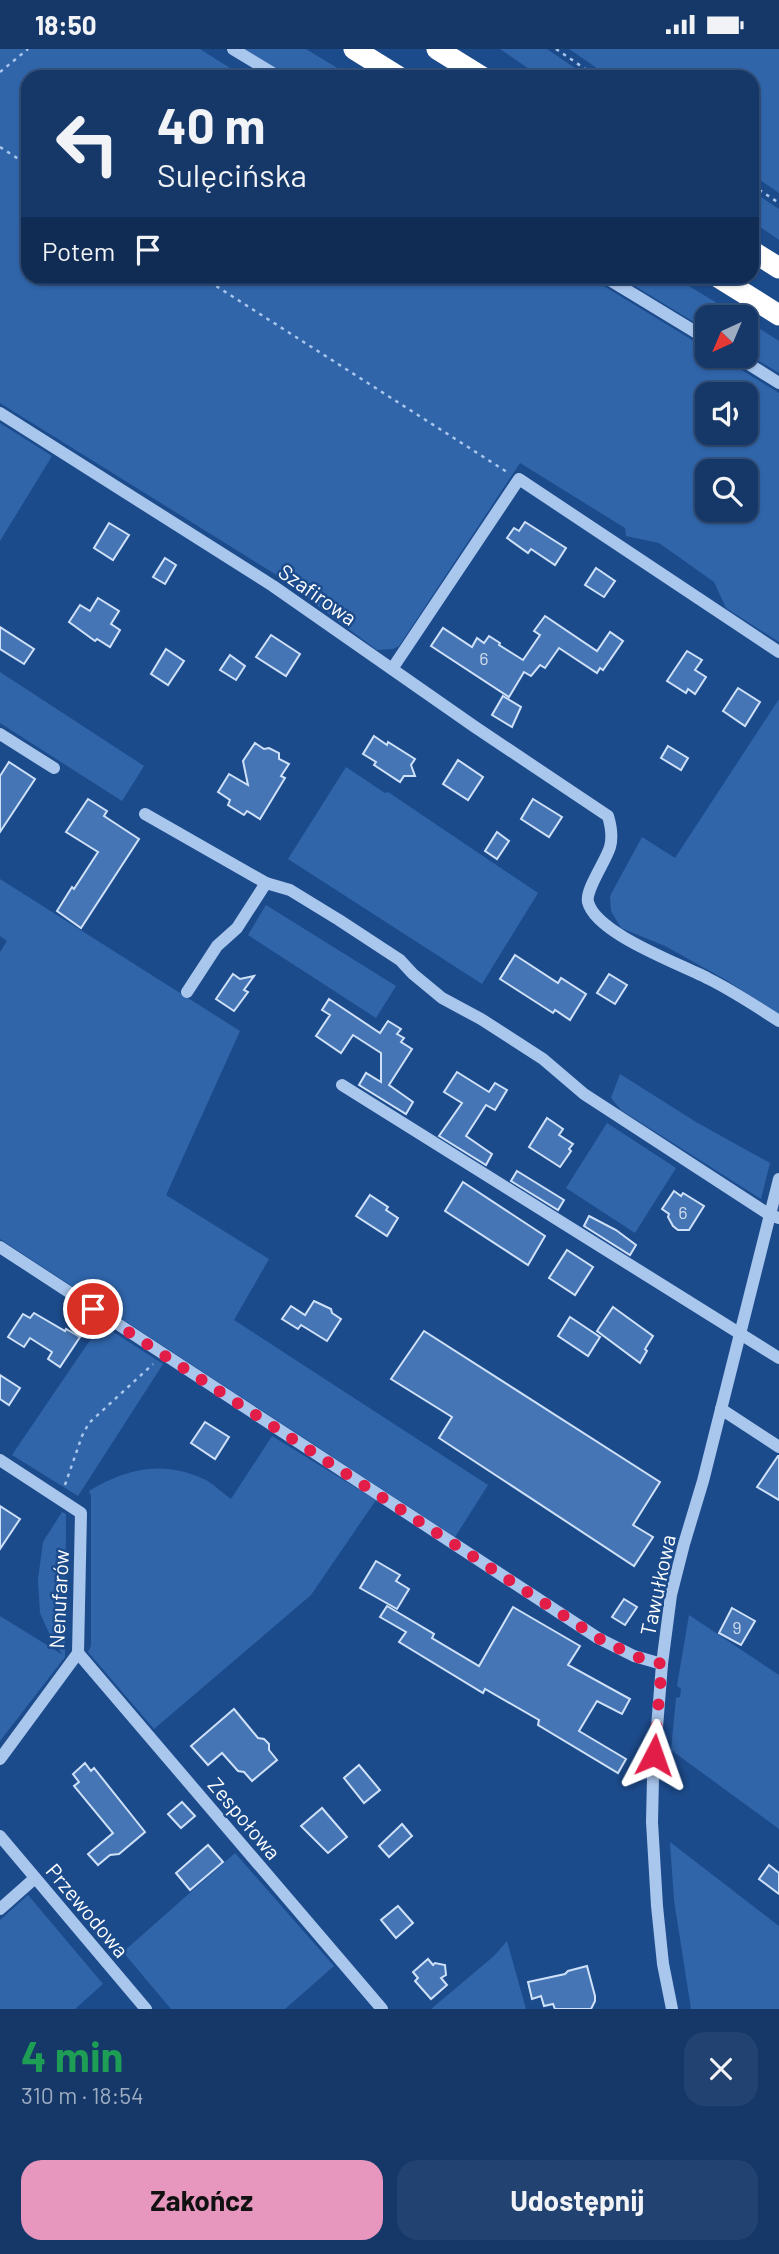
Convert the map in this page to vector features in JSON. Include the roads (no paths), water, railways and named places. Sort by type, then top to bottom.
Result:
[{"type":"highway","points":[[354,49],[388,70]]},
{"type":"highway","points":[[437,49],[471,70]]},
{"type":"highway","points":[[759,255],[779,268]]},
{"type":"highway","points":[[729,284],[779,315]]},
{"type":"street","points":[[233,49],[268,70]]},
{"type":"street","points":[[617,284],[695,332]]},
{"type":"street","points":[[755,368],[779,383]]},
{"type":"street","name":"Szafirowa","points":[[0,413],[273,586],[475,727],[608,815],[612,829],[611,845],[587,895],[590,908],[608,926],[628,940],[709,979],[779,1021]]},
{"type":"street","points":[[392,669],[519,479],[779,652]]},
{"type":"street","points":[[0,734],[54,768]]},
{"type":"street","points":[[145,814],[266,883],[290,890],[400,960],[442,997],[543,1059],[584,1094],[774,1216]]},
{"type":"street","points":[[187,992],[217,946],[237,928],[266,883]]},
{"type":"street","points":[[342,1085],[779,1358]]},
{"type":"street","name":"Tawułkowa","points":[[672,2009],[658,1918],[652,1822],[662,1664],[671,1595],[740,1333],[774,1216],[779,1178]]},
{"type":"street","points":[[0,1247],[598,1638],[634,1656],[662,1664]]},
{"type":"street","points":[[721,1409],[779,1447]]},
{"type":"street","name":"Nenufarów","points":[[0,1459],[81,1513],[78,1653],[0,1759]]},
{"type":"street","name":"Zespołowa","points":[[78,1653],[382,2009]]},
{"type":"street","name":"Przewodowa","points":[[0,1836],[146,2009]]},
{"type":"street","points":[[0,1909],[35,1878]]}]
